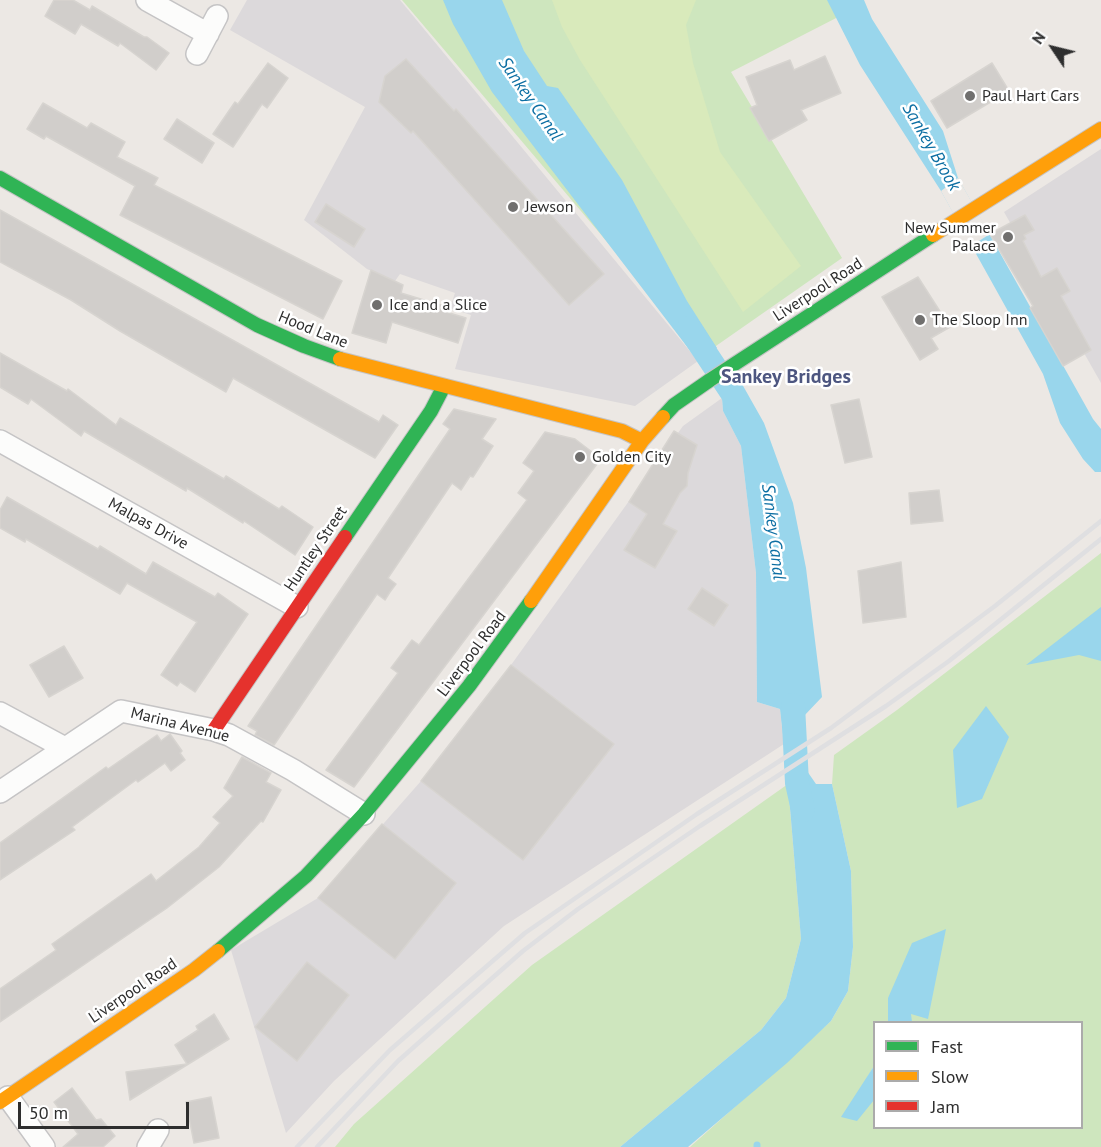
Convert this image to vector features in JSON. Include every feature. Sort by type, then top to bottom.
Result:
[{"type":"street","points":[[147,0],[212,25],[197,54]]},
{"type":"street","name":"Liverpool Road","points":[[4,1100],[194,970],[306,876],[364,814],[423,744],[502,643],[642,441],[674,405],[730,366],[957,219],[1101,129]]},
{"type":"street","name":"Hood Lane","points":[[0,178],[257,325],[343,360],[622,431],[642,441]]},
{"type":"street","name":"Huntley Street","points":[[214,730],[431,411],[444,386]]},
{"type":"street","name":"Malpas Drive","points":[[0,441],[297,607]]},
{"type":"street","name":"Marina Avenue","points":[[0,792],[121,711],[214,730],[242,741],[364,814]]},
{"type":"street","points":[[0,712],[65,748]]},
{"type":"street","points":[[4,1100],[44,1147]]},
{"type":"shaded area","points":[[247,0],[400,0],[698,361],[635,406],[455,369],[471,315],[450,308],[455,293],[400,274],[395,281],[367,269],[304,220],[365,107],[230,30]]},
{"type":"shaded area","points":[[1101,149],[1101,383],[1004,212]]},
{"type":"shaded area","points":[[722,398],[723,411],[741,446],[756,573],[757,702],[780,709],[784,744],[504,926],[334,1081],[286,1133],[231,950],[318,898],[421,781],[511,665],[683,426]]},
{"type":"green space","points":[[402,0],[836,0],[842,15],[731,72],[842,258],[703,355]]},
{"type":"green space","points":[[552,0],[696,0],[686,25],[693,63],[720,152],[801,266],[743,312],[580,60],[562,27]]},
{"type":"green space","points":[[1101,553],[1101,1147],[690,1147],[831,1021],[848,991],[853,947],[851,871],[832,784],[834,755],[897,710]]},
{"type":"green space","points":[[788,784],[801,939],[786,998],[761,1030],[620,1147],[335,1147],[354,1124],[532,965]]},
{"type":"water","points":[[443,0],[502,0],[524,51],[547,86],[558,88],[622,180],[687,301],[717,348],[698,361],[492,92],[453,24]]},
{"type":"water","name":"Sankey Brook","points":[[827,0],[864,0],[872,19],[943,131],[958,178],[1093,419],[1101,429],[1101,472],[1095,472],[1083,459],[1060,423],[1043,374],[941,191],[860,65]]},
{"type":"water","points":[[742,384],[764,423],[793,503],[806,568],[822,697],[803,717],[805,732],[784,744],[780,709],[757,702],[756,573],[741,446],[723,411],[722,398]]},
{"type":"water","points":[[1101,607],[1101,661],[1079,655],[1026,665]]},
{"type":"water","points":[[986,706],[1009,737],[982,799],[957,808],[953,750]]},
{"type":"water","points":[[807,771],[816,784],[832,784],[851,871],[853,947],[848,991],[831,1021],[787,1063],[688,1147],[620,1147],[761,1030],[786,998],[801,939],[788,784]]},
{"type":"water","points":[[946,929],[928,1019],[911,1014],[912,1021],[888,1021],[888,998],[912,943]]},
{"type":"water","points":[[873,1068],[873,1101],[857,1121],[841,1117]]},
{"type":"pier","points":[[958,178],[990,234],[971,246],[941,191]]},
{"type":"building","points":[[54,0],[73,0],[90,10],[92,6],[147,37],[169,53],[156,70],[120,43],[118,46],[81,24],[75,34],[45,16]]},
{"type":"building","points":[[825,56],[841,93],[801,110],[807,120],[769,141],[750,108],[757,105],[746,77],[790,60],[794,70]]},
{"type":"building","name":"Jewson","points":[[406,59],[454,111],[456,109],[604,274],[569,305],[413,131],[411,133],[379,102],[385,76]]},
{"type":"building","points":[[268,63],[288,78],[267,108],[262,104],[233,147],[213,134],[235,102],[238,104]]},
{"type":"building","name":"Paul Hart Cars","points":[[992,63],[1009,91],[947,128],[931,101]]},
{"type":"building","points":[[43,103],[87,128],[91,123],[125,142],[117,157],[158,178],[154,185],[342,281],[323,319],[120,215],[135,186],[46,136],[44,139],[27,129]]},
{"type":"building","points":[[177,119],[214,143],[202,163],[164,139]]},
{"type":"building","points":[[326,204],[365,229],[354,247],[315,222]]},
{"type":"building","points":[[0,210],[379,422],[383,415],[398,425],[375,458],[233,378],[226,392],[71,300],[0,262]]},
{"type":"building","points":[[1025,215],[1034,230],[1024,235],[1026,239],[1023,241],[1041,277],[1057,268],[1070,291],[1061,296],[1091,350],[1063,366],[1030,308],[1033,306],[990,234]]},
{"type":"building","points":[[371,270],[403,285],[401,293],[447,307],[446,312],[466,318],[458,343],[392,322],[386,343],[352,333]]},
{"type":"building","name":"The Sloop Inn","points":[[918,277],[950,327],[931,338],[938,349],[920,360],[882,297]]},
{"type":"building","points":[[0,353],[67,391],[68,389],[116,425],[120,418],[224,479],[226,476],[279,509],[282,506],[313,527],[295,555],[244,521],[243,523],[187,488],[186,491],[84,431],[81,436],[31,399],[28,404],[0,387]]},
{"type":"building","points":[[859,399],[872,457],[845,463],[831,405]]},
{"type":"building","points":[[454,409],[496,419],[482,439],[493,446],[473,477],[470,476],[461,490],[452,483],[388,578],[396,584],[385,600],[377,594],[274,745],[255,735],[257,731],[248,726],[450,429],[443,424]]},
{"type":"building","points":[[674,431],[697,445],[688,473],[687,486],[680,493],[663,524],[677,531],[655,568],[624,550],[647,514],[629,502]]},
{"type":"building","points":[[545,432],[575,439],[592,452],[597,464],[354,787],[326,770],[398,673],[391,668],[412,640],[419,645],[527,500],[518,493],[534,471],[523,463]]},
{"type":"building","points":[[939,490],[943,521],[911,524],[909,493]]},
{"type":"building","points":[[7,497],[98,549],[100,546],[146,574],[153,562],[215,597],[218,593],[248,614],[195,692],[180,682],[177,686],[161,675],[197,622],[127,583],[120,594],[26,539],[25,542],[0,528],[0,510]]},
{"type":"building","points":[[901,562],[906,617],[863,623],[858,571]]},
{"type":"building","points":[[702,588],[728,605],[714,626],[688,609]]},
{"type":"building","points":[[64,646],[83,678],[49,697],[30,665]]},
{"type":"building","points":[[511,665],[614,744],[523,860],[421,781]]},
{"type":"building","points":[[170,734],[182,751],[180,753],[185,760],[171,771],[165,763],[138,782],[136,780],[72,827],[75,830],[0,880],[0,843],[106,767],[108,769],[157,735],[161,741]]},
{"type":"building","points":[[242,757],[271,773],[266,782],[281,790],[263,822],[261,821],[219,867],[167,908],[0,1022],[0,989],[56,950],[52,944],[151,874],[156,881],[199,847],[220,823],[213,817],[233,796],[224,788]]},
{"type":"building","points":[[382,824],[456,883],[395,959],[318,898]]},
{"type":"building","points":[[307,962],[349,995],[297,1061],[255,1027]]},
{"type":"building","points":[[214,1014],[229,1039],[130,1100],[126,1072],[187,1064],[175,1045],[198,1030],[196,1026]]},
{"type":"building","points":[[72,1088],[96,1120],[101,1119],[115,1136],[103,1147],[63,1147],[78,1134],[54,1102]]},
{"type":"building","points":[[211,1097],[219,1138],[194,1143],[186,1102]]},
{"type":"waterway","name":"Sankey Canal","points":[[689,328],[736,399],[744,421]]},
{"type":"waterway","name":"Sankey Canal","points":[[793,705],[797,783],[803,810]]},
{"type":"railway","points":[[297,1147],[390,1050],[525,933],[697,814],[831,728],[995,606],[1101,521]]},
{"type":"railway","points":[[317,1147],[398,1061],[523,951],[578,909],[700,826],[886,706],[949,661],[1101,539]]},
{"type":"traffic: fast","points":[[0,178],[257,325],[340,359]]},
{"type":"traffic: fast","points":[[663,417],[674,405],[710,380],[933,235]]},
{"type":"traffic: fast","points":[[345,537],[431,411],[444,386]]},
{"type":"traffic: fast","points":[[218,951],[306,876],[364,814],[469,686],[531,601]]},
{"type":"traffic: slow","points":[[933,235],[1101,129]]},
{"type":"traffic: slow","points":[[340,359],[622,431],[642,441]]},
{"type":"traffic: slow","points":[[531,601],[642,441],[663,417]]},
{"type":"traffic: slow","points":[[0,1102],[194,970],[218,951]]},
{"type":"traffic: jam","points":[[214,730],[345,537]]},
{"type":"place","name":"Paul Hart Cars","points":[[970,96]]},
{"type":"place","name":"Jewson","points":[[513,207]]},
{"type":"place","name":"New Summer Palace","points":[[1008,237]]},
{"type":"place","name":"Ice and a Slice","points":[[377,305]]},
{"type":"place","name":"The Sloop Inn","points":[[920,320]]},
{"type":"place","name":"Golden City","points":[[580,457]]},
{"type":"district","name":"Sankey Bridges","points":[[786,377]]}]
